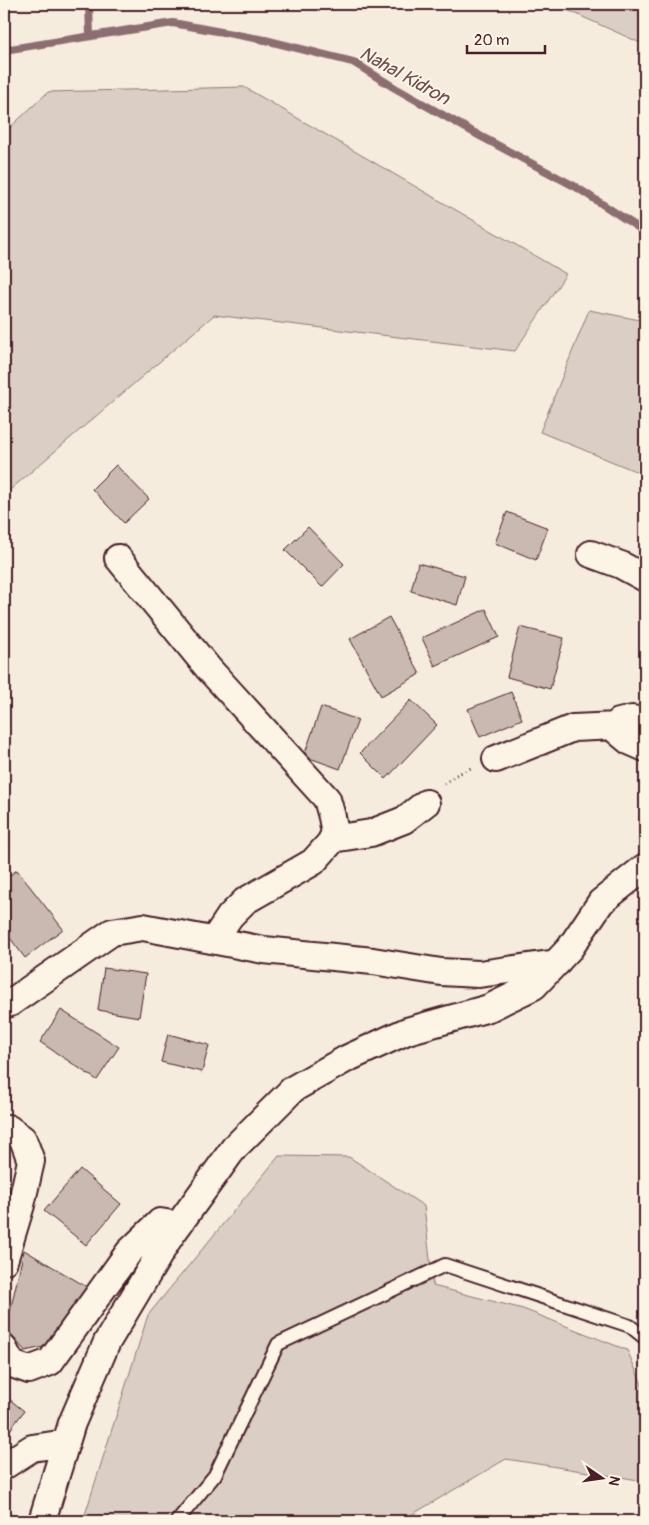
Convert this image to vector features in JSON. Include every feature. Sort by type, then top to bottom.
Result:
[{"type":"street","points":[[591,554],[621,565],[645,578]]},
{"type":"street","points":[[118,558],[208,668],[327,799],[332,817],[334,833],[332,839],[314,862],[245,901],[230,916],[214,940]]},
{"type":"street","points":[[645,721],[632,719],[619,722],[617,726],[617,731],[629,741],[645,748]]},
{"type":"street","points":[[496,759],[573,728],[617,726]]},
{"type":"street","points":[[332,839],[371,833],[404,820],[426,802]]},
{"type":"street","points":[[42,1521],[72,1423],[107,1342],[169,1238],[234,1148],[293,1089],[346,1059],[407,1031],[489,1008],[534,986],[570,948],[600,902],[645,867]]},
{"type":"street","points":[[4,1005],[10,1003],[112,932],[143,927],[264,950],[373,961],[441,972],[479,974],[557,963]]},
{"type":"street","points":[[4,1129],[8,1128],[23,1139],[31,1161],[21,1205],[4,1261]]},
{"type":"street","points":[[4,1349],[12,1364],[29,1370],[50,1362],[129,1252],[160,1222],[178,1225]]},
{"type":"street","points":[[4,1466],[32,1448],[66,1443]]},
{"type":"lane","points":[[177,1521],[215,1475],[278,1344],[445,1265],[630,1326],[645,1338]]},
{"type":"path","points":[[426,802],[438,788],[456,775],[479,764],[496,759]]},
{"type":"shaded area","points":[[554,4],[645,4],[645,45]]},
{"type":"shaded area","points":[[244,87],[566,274],[515,351],[214,315],[4,495],[4,133],[48,92]]},
{"type":"shaded area","points":[[589,310],[645,321],[645,475],[540,432]]},
{"type":"shaded area","points":[[279,1156],[349,1157],[424,1206],[433,1286],[523,1309],[627,1350],[645,1391],[645,1481],[506,1459],[401,1521],[83,1521],[148,1315]]},
{"type":"building","points":[[116,465],[149,499],[124,523],[92,489]]},
{"type":"building","points":[[507,512],[548,528],[536,560],[495,543]]},
{"type":"building","points":[[308,527],[344,564],[322,587],[285,550]]},
{"type":"building","points":[[418,563],[465,576],[457,605],[411,591]]},
{"type":"building","points":[[486,609],[499,637],[435,666],[422,638]]},
{"type":"building","points":[[389,617],[420,674],[381,696],[350,639]]},
{"type":"building","points":[[520,627],[564,638],[550,689],[507,677]]},
{"type":"building","points":[[511,692],[522,719],[480,737],[468,709]]},
{"type":"building","points":[[411,700],[437,725],[386,779],[360,753]]},
{"type":"building","points":[[321,707],[358,720],[340,769],[304,756]]},
{"type":"building","points":[[17,870],[63,929],[25,958],[4,930],[4,879]]},
{"type":"building","points":[[104,968],[146,974],[139,1017],[98,1010]]},
{"type":"building","points":[[61,1010],[119,1047],[97,1080],[40,1042]]},
{"type":"building","points":[[168,1034],[209,1045],[202,1072],[161,1062]]},
{"type":"building","points":[[80,1169],[121,1204],[86,1245],[44,1211]]},
{"type":"building","points":[[24,1250],[87,1287],[48,1346],[25,1351],[6,1329]]},
{"type":"building","points":[[4,1395],[24,1411],[4,1438]]},
{"type":"waterway","points":[[89,4],[90,36]]},
{"type":"waterway","name":"Nahal Kidron","points":[[4,50],[173,23],[265,40],[353,62],[480,136],[576,187],[645,232]]}]
